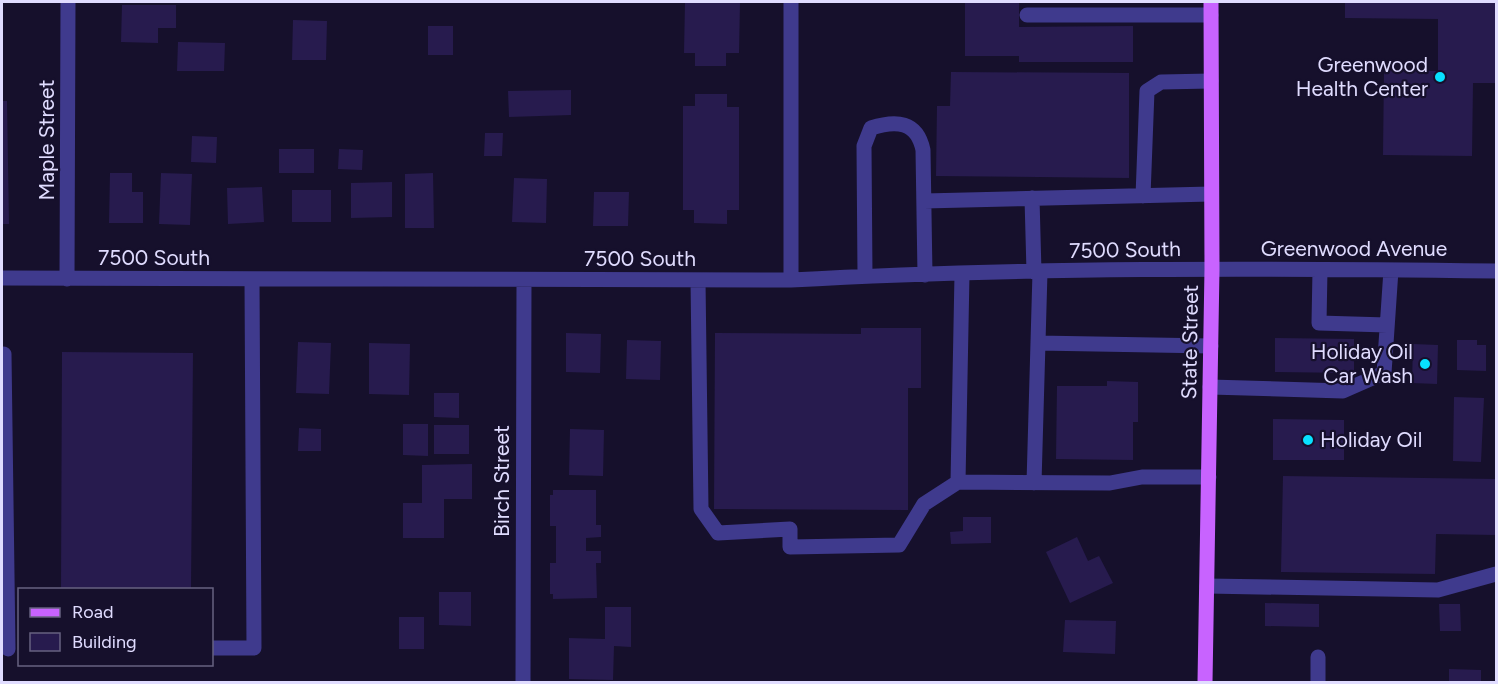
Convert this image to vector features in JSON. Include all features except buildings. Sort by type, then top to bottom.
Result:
[{"type":"main road","name":"State Street","points":[[1205,682],[1212,269],[1211,8]]},
{"type":"street","name":"Maple Street","points":[[67,279],[68,2]]},
{"type":"street","points":[[791,2],[791,280]]},
{"type":"street","points":[[1027,15],[1211,8]]},
{"type":"street","points":[[1143,196],[1147,91],[1161,82],[1211,81]]},
{"type":"street","points":[[865,276],[864,146],[871,128],[881,125],[904,125],[914,128],[920,136],[923,150],[925,275]]},
{"type":"street","points":[[924,201],[1211,194]]},
{"type":"street","points":[[1032,198],[1037,272],[1038,343],[1034,483]]},
{"type":"street","name":"7500 South","points":[[2,278],[791,280],[865,276],[1212,269]]},
{"type":"street","name":"Greenwood Avenue","points":[[1212,269],[1497,271]]},
{"type":"street","points":[[1320,270],[1318,323],[1387,325]]},
{"type":"street","points":[[1210,387],[1343,391],[1384,373],[1391,270]]},
{"type":"street","points":[[958,482],[962,274]]},
{"type":"street","points":[[213,648],[254,648],[252,280]]},
{"type":"street","name":"Birch Street","points":[[523,682],[524,280]]},
{"type":"street","points":[[698,280],[701,509],[718,533],[790,530],[790,547],[899,545],[924,504],[958,482],[1110,483],[1142,477],[1209,477]]},
{"type":"street","points":[[1038,343],[1211,346]]},
{"type":"street","points":[[2,355],[4,354],[10,649]]},
{"type":"street","points":[[1207,586],[1438,590],[1497,574]]},
{"type":"street","points":[[1318,657],[1318,682]]},
{"type":"place","name":"Greenwood Health Center","points":[[1440,77]]},
{"type":"place","name":"Holiday Oil Car Wash","points":[[1425,364]]},
{"type":"place","name":"Holiday Oil","points":[[1308,440]]}]
